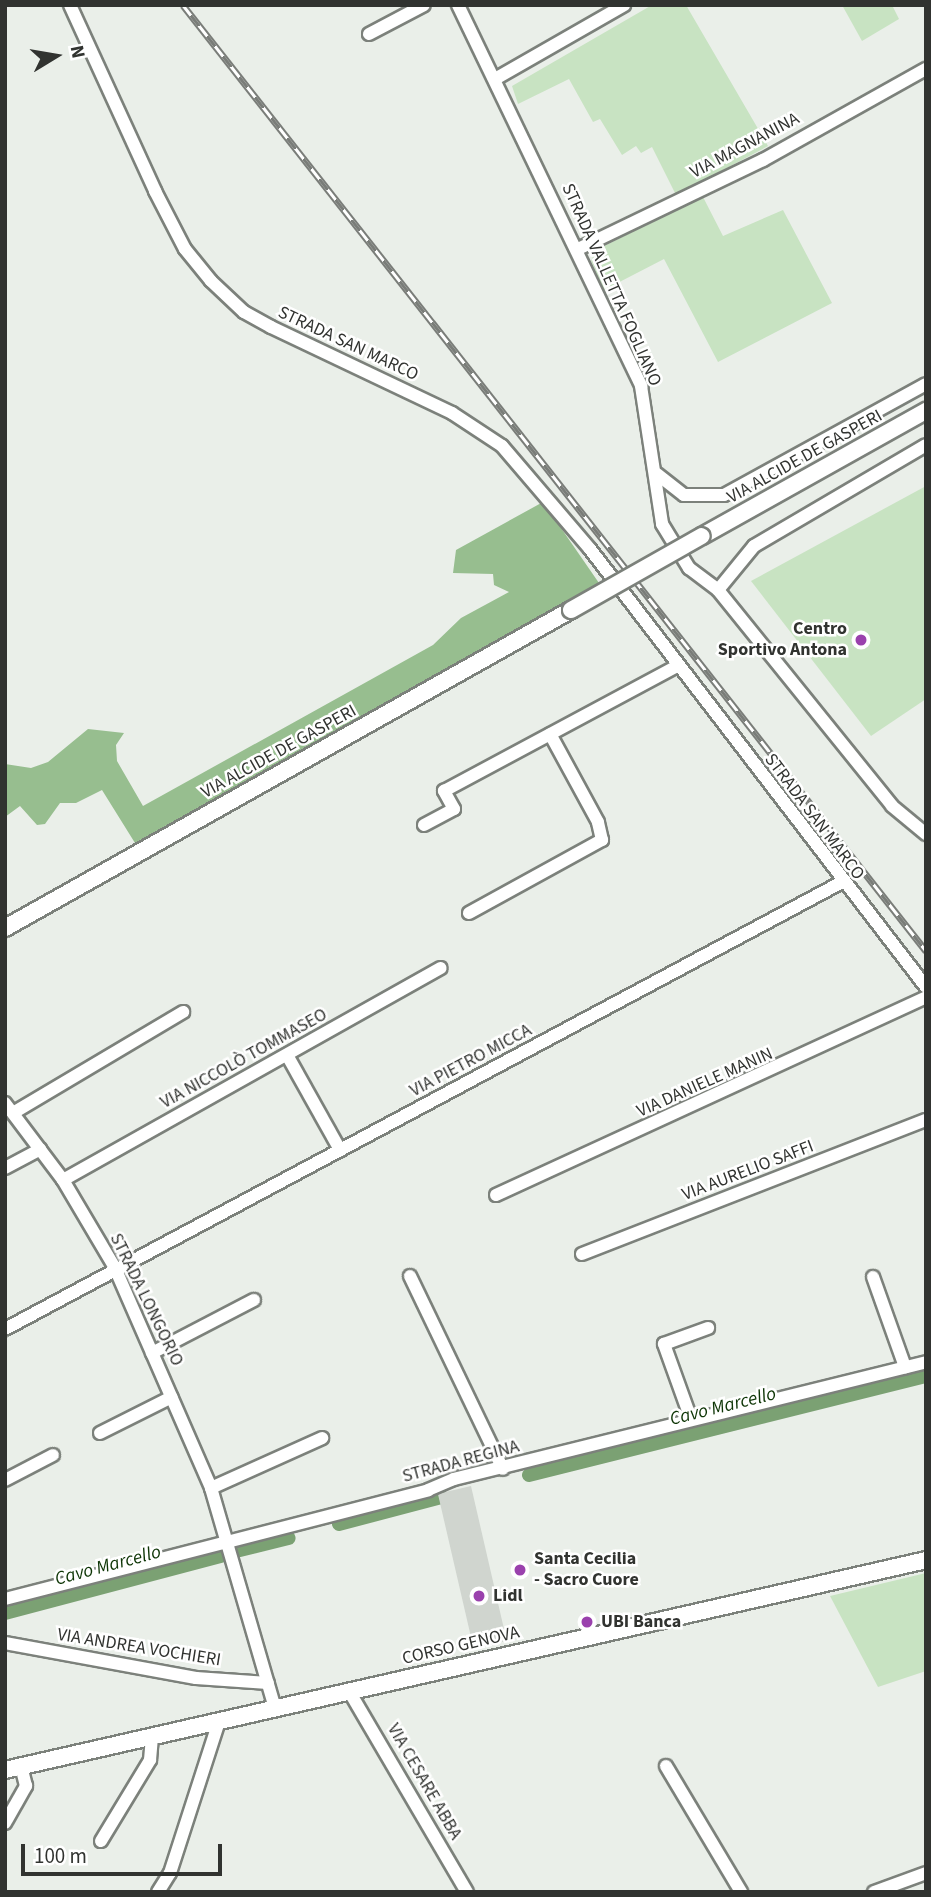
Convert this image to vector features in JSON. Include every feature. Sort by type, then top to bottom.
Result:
[{"type":"main road","name":"VIA ALCIDE DE GASPERI","points":[[5,928],[926,411]]},
{"type":"main road","name":"CORSO GENOVA","points":[[13,1768],[925,1560]]},
{"type":"street","name":"STRADA SAN MARCO","points":[[70,5],[155,191],[185,249],[211,281],[253,317],[452,413],[502,446],[590,549],[842,882],[926,987]]},
{"type":"street","points":[[369,34],[424,5]]},
{"type":"street","name":"STRADA VALLETTA FOGLIANO","points":[[458,5],[578,249],[641,386],[657,474],[662,524],[689,568],[718,590],[892,806],[926,835]]},
{"type":"street","points":[[495,79],[624,5]]},
{"type":"street","name":"VIA MAGNANINA","points":[[578,249],[763,160],[926,69]]},
{"type":"street","points":[[657,474],[684,495],[724,495],[926,384]]},
{"type":"street","points":[[718,590],[754,547],[926,446]]},
{"type":"street","points":[[424,825],[454,809],[444,791],[677,666]]},
{"type":"street","points":[[469,913],[602,840],[598,822],[550,734]]},
{"type":"street","name":"VIA PIETRO MICCA","points":[[5,1329],[842,882]]},
{"type":"street","name":"VIA NICCOLÒ TOMMASEO","points":[[63,1180],[441,968]]},
{"type":"street","name":"VIA DANIELE MANIN","points":[[496,1195],[926,997]]},
{"type":"street","points":[[9,1108],[183,1012]]},
{"type":"street","points":[[287,1055],[340,1150]]},
{"type":"street","name":"STRADA LONGORIO","points":[[9,1108],[63,1180],[115,1268],[211,1488],[275,1708]]},
{"type":"street","name":"VIA AURELIO SAFFI","points":[[582,1254],[926,1120]]},
{"type":"street","points":[[5,1168],[40,1149]]},
{"type":"street","points":[[410,1276],[503,1469]]},
{"type":"street","points":[[873,1277],[905,1367]]},
{"type":"street","points":[[152,1353],[254,1300]]},
{"type":"street","points":[[691,1419],[664,1344],[708,1328]]},
{"type":"street","name":"STRADA REGINA","points":[[5,1599],[691,1419],[926,1362]]},
{"type":"street","points":[[100,1433],[172,1398]]},
{"type":"street","points":[[211,1488],[322,1438]]},
{"type":"street","points":[[5,1480],[53,1455]]},
{"type":"street","name":"VIA ANDREA VOCHIERI","points":[[5,1643],[196,1678],[268,1683]]},
{"type":"street","name":"VIA CESARE ABBA","points":[[349,1691],[467,1892]]},
{"type":"street","points":[[158,1892],[170,1873],[219,1721]]},
{"type":"street","points":[[101,1841],[150,1760],[152,1736]]},
{"type":"street","points":[[666,1766],[741,1892]]},
{"type":"street","points":[[5,1823],[26,1786],[13,1768]]},
{"type":"street","points":[[874,1892],[926,1873]]},
{"type":"green space","points":[[652,5],[686,5],[768,146],[676,195],[652,147],[641,153],[636,146],[622,155],[600,119],[593,122],[569,79],[518,104],[512,86]]},
{"type":"green space","points":[[842,5],[892,5],[899,19],[862,41]]},
{"type":"green space","points":[[703,197],[723,236],[783,210],[832,303],[718,362],[664,259],[604,290],[591,261],[596,250]]},
{"type":"green space","name":"Centro Sportivo Antona","points":[[926,486],[926,699],[871,736],[751,581]]},
{"type":"green space","points":[[543,502],[599,583],[135,843],[102,790],[76,803],[60,803],[45,824],[37,825],[20,806],[5,817],[5,764],[31,768],[48,762],[88,729],[124,733],[116,745],[117,761],[143,806],[433,645],[461,618],[509,592],[494,585],[493,574],[453,573],[456,550]]},
{"type":"green space","points":[[926,1573],[926,1671],[878,1687],[830,1596]]},
{"type":"building","name":"Lidl","points":[[471,1486],[507,1641],[474,1649],[438,1494]]},
{"type":"waterway","name":"Cavo Marcello","points":[[529,1475],[926,1376]]},
{"type":"waterway","points":[[339,1524],[441,1497]]},
{"type":"waterway","name":"Cavo Marcello","points":[[240,1550],[289,1538]]},
{"type":"waterway","name":"Cavo Marcello","points":[[5,1613],[221,1556]]},
{"type":"railway","points":[[183,5],[926,951]]},
{"type":"place","name":"Centro Sportivo Antona","points":[[861,640]]},
{"type":"place","name":"Santa Cecilia - Sacro Cuore","points":[[520,1570]]},
{"type":"place","name":"Lidl","points":[[479,1596]]},
{"type":"place","name":"UBI Banca","points":[[587,1622]]}]
